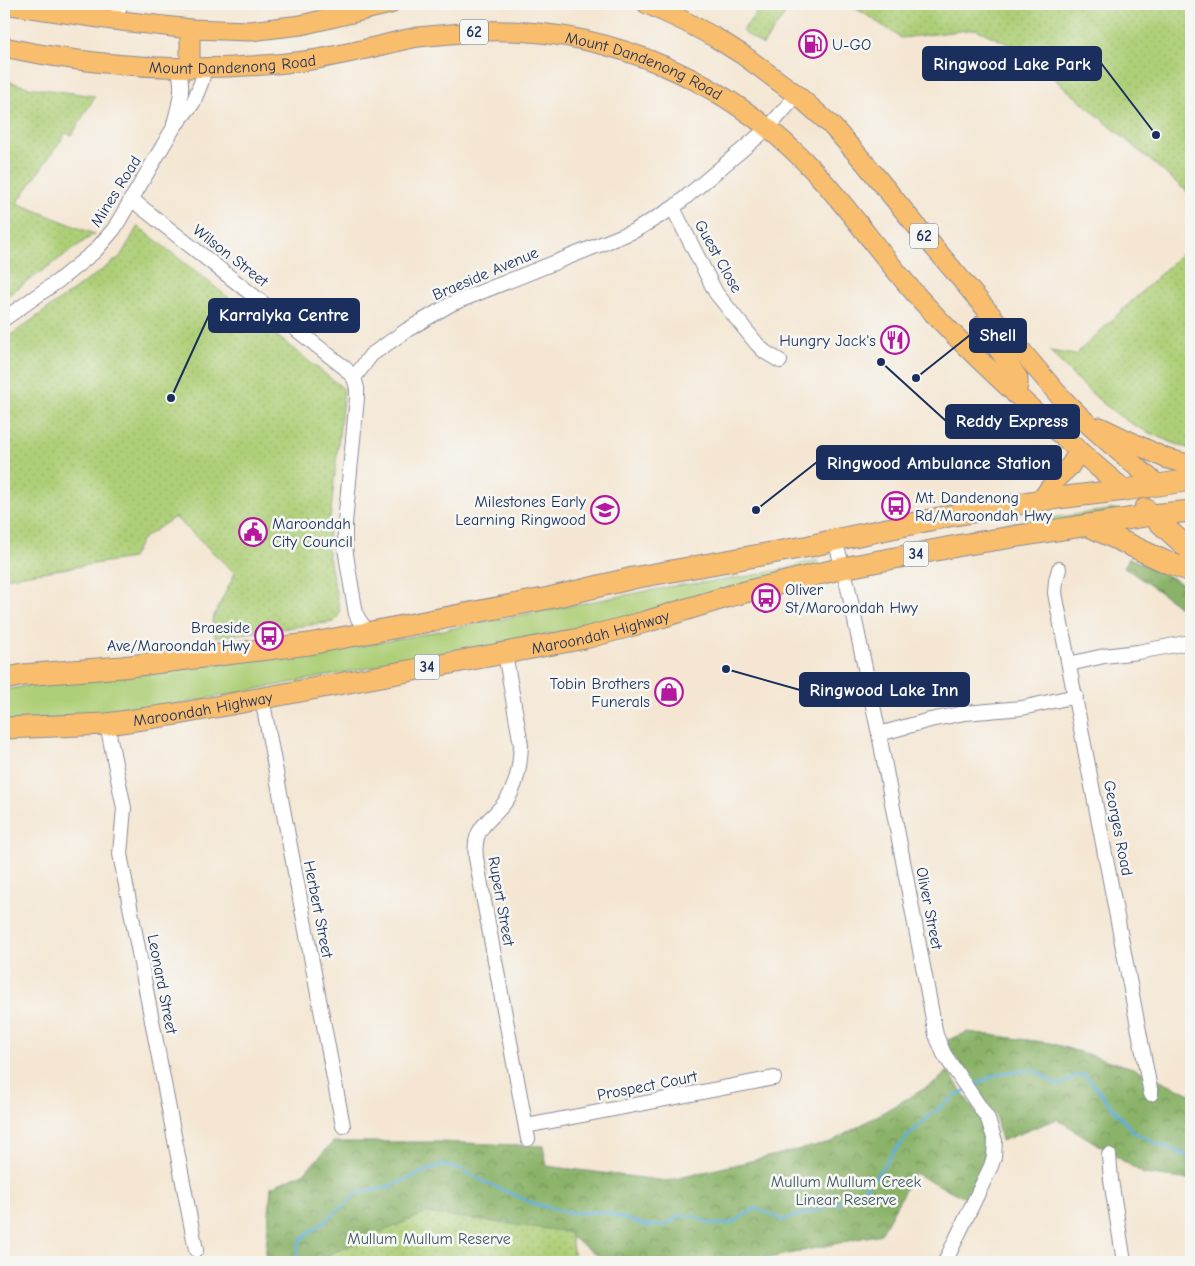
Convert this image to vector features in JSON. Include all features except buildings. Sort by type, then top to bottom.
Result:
[{"type":"highway","name":"34","points":[[4,679],[23,675],[122,667],[309,644],[549,598],[633,578],[810,546],[949,516],[1041,500],[1191,480]]},
{"type":"highway","name":"62","points":[[1158,485],[1190,512]]},
{"type":"highway","name":"62","points":[[1124,490],[1191,550]]},
{"type":"highway","name":"Maroondah Highway","points":[[4,728],[107,724],[184,713],[585,638],[733,595],[844,568],[962,545],[1152,515],[1190,512]]},
{"type":"highway","points":[[1087,526],[1166,562],[1191,571]]},
{"type":"main road","name":"Mount Dandenong Road","points":[[4,4],[117,12],[190,29],[250,31],[300,25],[390,4]]},
{"type":"main road","name":"62","points":[[647,4],[716,38],[797,95],[831,125],[850,144],[927,239],[984,316],[1085,421],[1158,485]]},
{"type":"main road","points":[[190,29],[191,68]]},
{"type":"main road","name":"Mount Dandenong Road","points":[[4,47],[94,63],[191,68],[296,62],[346,54],[418,37],[482,31],[529,33],[584,40],[649,59],[705,86],[732,102],[768,128],[798,154],[917,296],[952,333],[1015,394],[1124,490]]},
{"type":"main road","points":[[952,333],[972,334],[978,331],[984,316]]},
{"type":"main road","points":[[984,316],[1017,375],[1019,381],[1015,394]]},
{"type":"main road","points":[[1085,421],[1165,458],[1191,465]]},
{"type":"main road","points":[[1041,500],[1057,478],[1070,466],[1079,451]]},
{"type":"street","name":"Mines Road","points":[[4,319],[95,252],[114,229],[174,127],[194,103],[201,83],[191,68],[181,77],[182,88],[174,127]]},
{"type":"street","name":"Braeside Avenue","points":[[354,378],[371,355],[450,304],[634,231],[673,208],[768,128],[797,95]]},
{"type":"street","name":"Wilson Street","points":[[131,199],[345,368],[354,378]]},
{"type":"street","name":"Guest Close","points":[[673,208],[716,293],[757,344],[765,352],[780,361]]},
{"type":"street","points":[[354,378],[357,398],[345,523],[345,547],[356,614],[368,632]]},
{"type":"street","name":"Oliver Street","points":[[835,540],[844,568],[879,734],[936,1035],[944,1054],[988,1119],[994,1141],[994,1157],[988,1174],[945,1262]]},
{"type":"street","name":"Georges Road","points":[[1059,569],[1056,580],[1056,593],[1151,1094]]},
{"type":"street","points":[[1069,664],[1104,656],[1191,642]]},
{"type":"street","name":"Rupert Street","points":[[505,653],[521,745],[520,759],[512,790],[502,806],[480,829],[475,847],[527,1132]]},
{"type":"street","points":[[879,734],[930,720],[965,713],[1022,708],[1076,696]]},
{"type":"street","name":"Herbert Street","points":[[262,698],[342,1126]]},
{"type":"street","name":"Leonard Street","points":[[107,724],[124,808],[120,854],[196,1250]]},
{"type":"street","name":"Prospect Court","points":[[527,1132],[774,1078]]},
{"type":"street","points":[[1109,1155],[1124,1262]]},
{"type":"green space","points":[[763,4],[792,4],[763,45],[742,31]]},
{"type":"green space","points":[[848,4],[1191,4],[1191,195],[1050,75],[1006,43],[976,29],[901,38]]},
{"type":"green space","points":[[4,80],[28,87],[95,96],[72,135],[66,133],[17,203],[94,234],[4,298]]},
{"type":"green space","points":[[138,226],[344,389],[327,548],[340,613],[334,622],[215,637],[212,620],[235,573],[175,517],[142,539],[132,558],[4,578],[4,340],[120,257]]},
{"type":"green space","points":[[1191,245],[1191,449],[1139,428],[1124,419],[1094,396],[1050,351],[1075,355]]},
{"type":"green space","points":[[1117,509],[1118,512],[970,534],[968,532],[969,530],[1012,523]]},
{"type":"green space","points":[[1129,558],[1161,572],[1191,589],[1191,617],[1174,602],[1124,567]]},
{"type":"green space","points":[[817,560],[818,564],[608,623],[168,706],[69,718],[4,722],[4,690],[360,646],[673,586],[766,573]]},
{"type":"green space","points":[[968,1032],[1050,1043],[1133,1068],[1191,1094],[1191,1180],[1144,1174],[1057,1119],[1001,1141],[996,1117],[945,1041]]},
{"type":"green space","name":"Mullum Mullum Creek Linear Reserve","points":[[948,1071],[982,1122],[988,1145],[985,1162],[967,1199],[914,1173],[881,1234],[756,1262],[607,1262],[571,1237],[570,1233],[321,1258],[317,1262],[265,1262],[271,1187],[305,1172],[333,1142],[438,1142],[543,1146],[547,1166],[666,1181],[831,1142],[936,1082]]},
{"type":"green space","name":"Mullum Mullum Reserve","points":[[426,1213],[570,1233],[575,1262],[317,1262],[321,1258]]},
{"type":"waterway","points":[[971,1087],[1002,1073],[1036,1071],[1058,1086],[1076,1076],[1085,1075],[1133,1132],[1191,1157]]},
{"type":"waterway","points":[[298,1262],[297,1254],[300,1240],[357,1193],[388,1187],[440,1165],[461,1169],[532,1203],[568,1213],[604,1212],[648,1226],[667,1225],[678,1216],[693,1216],[711,1224],[730,1224],[756,1208],[783,1220],[836,1204],[864,1188],[873,1180],[896,1149],[920,1125],[946,1102],[966,1090]]},
{"type":"place","name":"U-GO","points":[[813,44]]},
{"type":"place","name":"Ringwood Lake Park","points":[[1156,135]]},
{"type":"place","name":"Hungry Jack's","points":[[895,340]]},
{"type":"place","name":"Reddy Express","points":[[881,362]]},
{"type":"place","name":"Shell","points":[[916,378]]},
{"type":"place","name":"Karralyka Centre","points":[[171,398]]},
{"type":"place","name":"Mt. Dandenong Rd/Maroondah Hwy","points":[[896,506]]},
{"type":"place","name":"Milestones Early Learning Ringwood","points":[[605,510]]},
{"type":"place","name":"Ringwood Ambulance Station","points":[[756,510]]},
{"type":"place","name":"Maroondah City Council","points":[[253,532]]},
{"type":"place","name":"Oliver St/Maroondah Hwy","points":[[766,598]]},
{"type":"place","name":"Braeside Ave/Maroondah Hwy","points":[[269,636]]},
{"type":"place","name":"Ringwood Lake Inn","points":[[726,669]]},
{"type":"place","name":"Tobin Brothers Funerals","points":[[669,692]]}]
